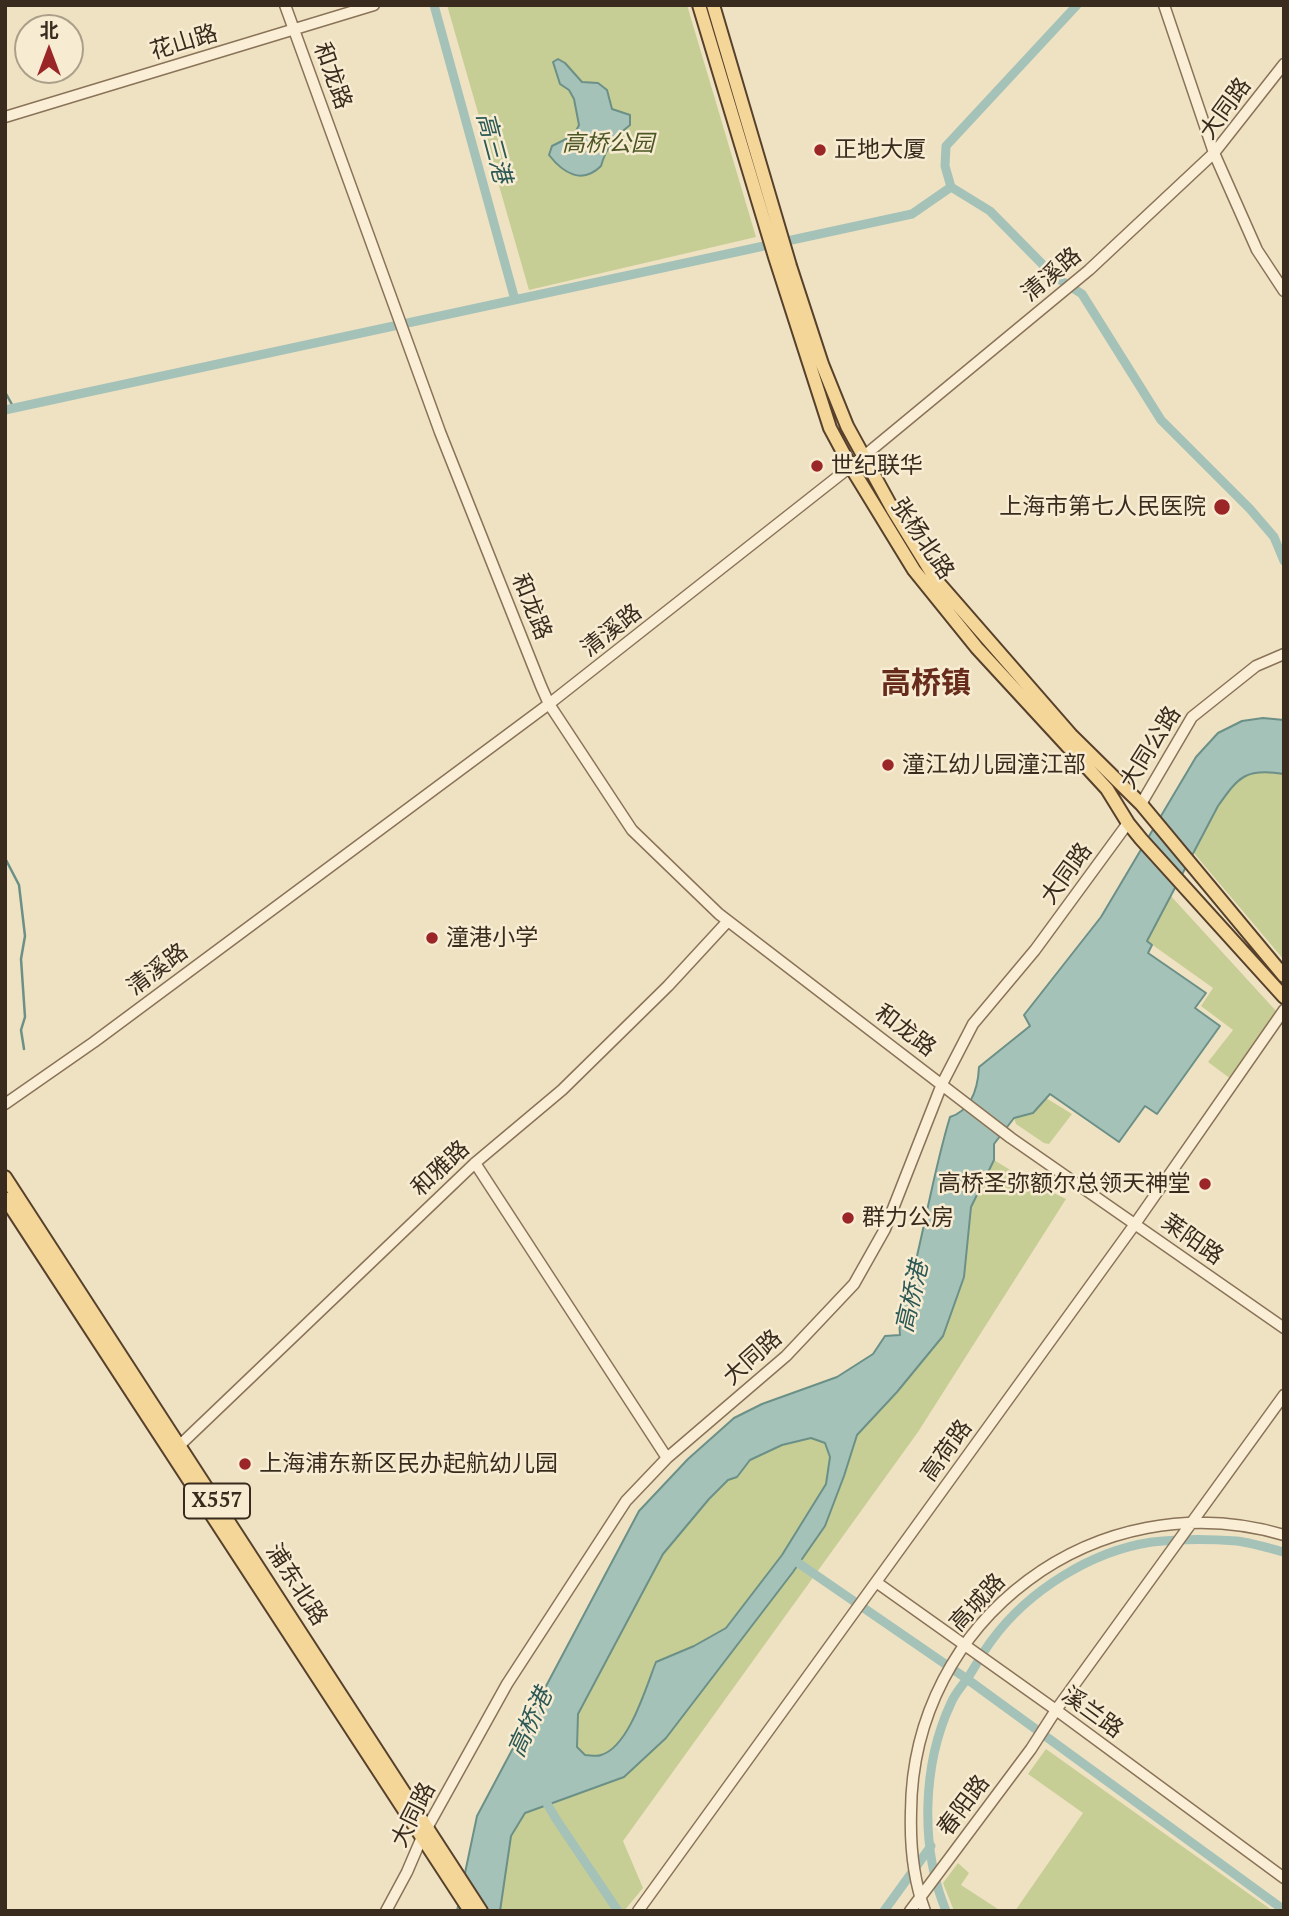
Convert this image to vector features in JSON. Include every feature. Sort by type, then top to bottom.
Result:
[{"type":"main road","name":"张杨北路","points":[[699,5],[775,235]]},
{"type":"main road","name":"张杨北路","points":[[713,5],[830,428],[850,467],[914,570],[977,648],[1107,789],[1141,839],[1284,997]]},
{"type":"main road","name":"张杨北路","points":[[779,250],[847,426],[893,510],[936,580],[1071,735],[1141,804],[1284,976]]},
{"type":"main road","name":"大同公路","points":[[1128,823],[1141,804]]},
{"type":"main road","name":"浦东北路","points":[[5,1177],[180,1445],[458,1884],[481,1911]]},
{"type":"main road","name":"浦东北路","points":[[5,1198],[425,1832]]},
{"type":"main road","name":"浦东北路","points":[[458,1884],[470,1911]]},
{"type":"street","name":"和龙路","points":[[285,5],[440,432],[550,704],[632,830],[728,921],[942,1084]]},
{"type":"street","name":"花山路","points":[[5,117],[374,5]]},
{"type":"street","points":[[1164,5],[1213,153]]},
{"type":"street","name":"大同路","points":[[1284,64],[1213,153],[1257,250],[1284,291]]},
{"type":"street","name":"清溪路","points":[[5,1104],[94,1042],[550,704],[864,456],[1089,270],[1213,153]]},
{"type":"street","name":"大同公路","points":[[1141,804],[1192,718],[1256,666],[1284,654]]},
{"type":"street","name":"大同路","points":[[386,1911],[425,1832],[508,1684],[626,1501],[667,1458],[786,1356],[854,1284],[885,1230],[942,1084],[973,1024],[1035,950],[1128,823]]},
{"type":"street","name":"和雅路","points":[[180,1445],[475,1163],[562,1090],[668,986],[728,921]]},
{"type":"street","name":"高荷路","points":[[638,1911],[1135,1224],[1284,1010]]},
{"type":"street","name":"莱阳路","points":[[942,1084],[1011,1138],[1284,1328]]},
{"type":"street","points":[[475,1163],[667,1458]]},
{"type":"street","name":"春阳路","points":[[910,1911],[1031,1749],[1056,1710],[1284,1395]]},
{"type":"street","name":"高城路","points":[[925,1911],[910,1847],[911,1779],[926,1716],[944,1679],[964,1644],[996,1605],[1034,1574],[1088,1545],[1139,1529],[1191,1523],[1235,1525],[1284,1535]]},
{"type":"street","name":"溪兰路","points":[[876,1582],[1284,1878]]},
{"type":"green space","name":"高桥公园","points":[[447,5],[687,5],[756,237],[529,290]]},
{"type":"green space","points":[[1284,760],[1284,960],[1182,839],[1207,786]]},
{"type":"green space","points":[[1170,895],[1277,1012],[1231,1079],[1208,1062],[1233,1030],[1201,1006],[1213,988],[1147,941]]},
{"type":"green space","points":[[1046,1098],[1072,1114],[1049,1144],[1016,1124],[1014,1118],[1033,1113]]},
{"type":"green space","points":[[994,1160],[1066,1199],[918,1432],[623,1841],[643,1888],[624,1911],[500,1911],[511,1836],[525,1813],[624,1777],[666,1738],[825,1526],[857,1435],[897,1392],[964,1277],[971,1207]]},
{"type":"green space","points":[[811,1438],[825,1443],[830,1457],[826,1484],[782,1555],[726,1628],[694,1646],[656,1662],[642,1700],[620,1740],[601,1755],[585,1755],[577,1747],[578,1714],[663,1554],[709,1499],[728,1480],[738,1477],[750,1460],[782,1444]]},
{"type":"green space","points":[[1046,1749],[1273,1911],[1015,1911],[1083,1813],[1028,1774]]},
{"type":"green space","points":[[958,1863],[969,1873],[961,1885],[1001,1911],[954,1911],[943,1883]]},
{"type":"water","points":[[558,59],[582,82],[598,83],[607,90],[612,109],[630,115],[630,125],[612,143],[601,166],[587,175],[580,176],[567,171],[549,155],[552,146],[574,135],[579,125],[574,99],[569,90],[560,84],[553,62]]},
{"type":"water","name":"高桥港","points":[[1263,718],[1284,720],[1284,774],[1252,774],[1245,776],[1232,788],[1218,806],[1147,941],[1152,945],[1148,953],[1206,993],[1195,1008],[1220,1026],[1157,1114],[1145,1106],[1119,1142],[1050,1094],[1033,1113],[1014,1118],[994,1144],[994,1160],[971,1207],[964,1277],[943,1336],[857,1435],[825,1526],[793,1572],[666,1738],[624,1777],[525,1813],[511,1836],[500,1911],[457,1911],[477,1816],[639,1511],[688,1459],[734,1418],[762,1404],[837,1377],[873,1354],[885,1336],[900,1335],[902,1305],[917,1256],[950,1117],[958,1114],[969,1103],[979,1067],[1030,1026],[1024,1015],[1101,917],[1196,757],[1218,733],[1242,721]],"holes":[[[811,1438],[825,1443],[830,1457],[826,1484],[782,1555],[726,1628],[694,1646],[656,1662],[642,1700],[620,1741],[601,1755],[585,1755],[577,1747],[578,1714],[663,1554],[709,1499],[728,1480],[737,1477],[750,1460],[782,1445]]]},
{"type":"waterway","name":"高三港","points":[[434,5],[515,300]]},
{"type":"waterway","points":[[1077,5],[946,146],[945,166],[951,187],[990,211],[1054,276],[1082,294],[1161,420],[1250,509],[1274,537],[1284,561]]},
{"type":"waterway","points":[[5,410],[912,214],[951,187]]},
{"type":"waterway","points":[[5,392],[14,408]]},
{"type":"waterway","points":[[5,858],[19,885],[25,936],[21,959],[25,1017],[21,1030],[24,1049]]},
{"type":"waterway","points":[[946,1911],[932,1861],[929,1834],[928,1807],[934,1753],[953,1699],[1007,1622],[1042,1590],[1063,1576],[1106,1554],[1129,1547],[1162,1541],[1216,1540],[1243,1542],[1284,1552]]},
{"type":"waterway","points":[[791,1558],[967,1679],[1284,1910]]},
{"type":"waterway","points":[[542,1795],[618,1911]]},
{"type":"waterway","points":[[884,1911],[931,1846]]},
{"type":"place","name":"正地大厦","points":[[820,150]]},
{"type":"place","name":"世纪联华","points":[[817,466]]},
{"type":"place","name":"上海市第七人民医院","points":[[1222,507]]},
{"type":"place","name":"潼江幼儿园潼江部","points":[[888,765]]},
{"type":"place","name":"潼港小学","points":[[432,938]]},
{"type":"place","name":"高桥圣弥额尔总领天神堂","points":[[1205,1184]]},
{"type":"place","name":"群力公房","points":[[848,1218]]},
{"type":"place","name":"上海浦东新区民办起航幼儿园","points":[[245,1464]]},
{"type":"district","name":"高桥镇","points":[[926,684]]}]
